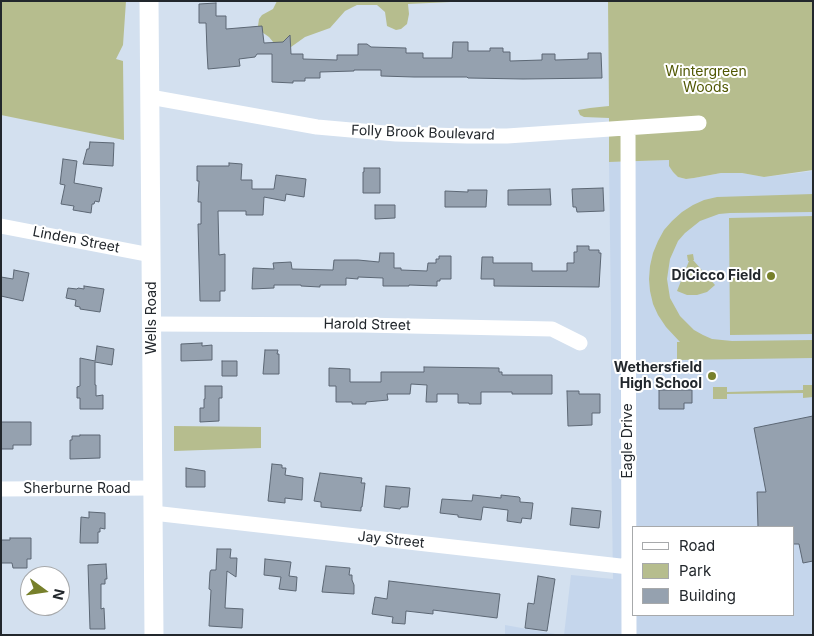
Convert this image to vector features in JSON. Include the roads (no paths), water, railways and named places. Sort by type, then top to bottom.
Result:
[{"type":"main road","name":"Wells Road","points":[[149,1],[154,635]]},
{"type":"street","name":"Folly Brook Boulevard","points":[[150,97],[317,126],[396,134],[507,136],[699,123]]},
{"type":"street","name":"Eagle Drive","points":[[628,128],[629,635]]},
{"type":"street","name":"Linden Street","points":[[1,226],[151,255]]},
{"type":"street","name":"Harold Street","points":[[152,324],[362,325],[552,329],[580,343]]},
{"type":"street","name":"Sherburne Road","points":[[1,489],[153,488]]},
{"type":"street","name":"Jay Street","points":[[153,513],[629,567]]},
{"type":"place","name":"DiCicco Field","points":[[771,276]]},
{"type":"place","name":"Wethersfield High School","points":[[712,376]]},
{"type":"park label","name":"Wintergreen Woods","points":[[706,80]]}]
